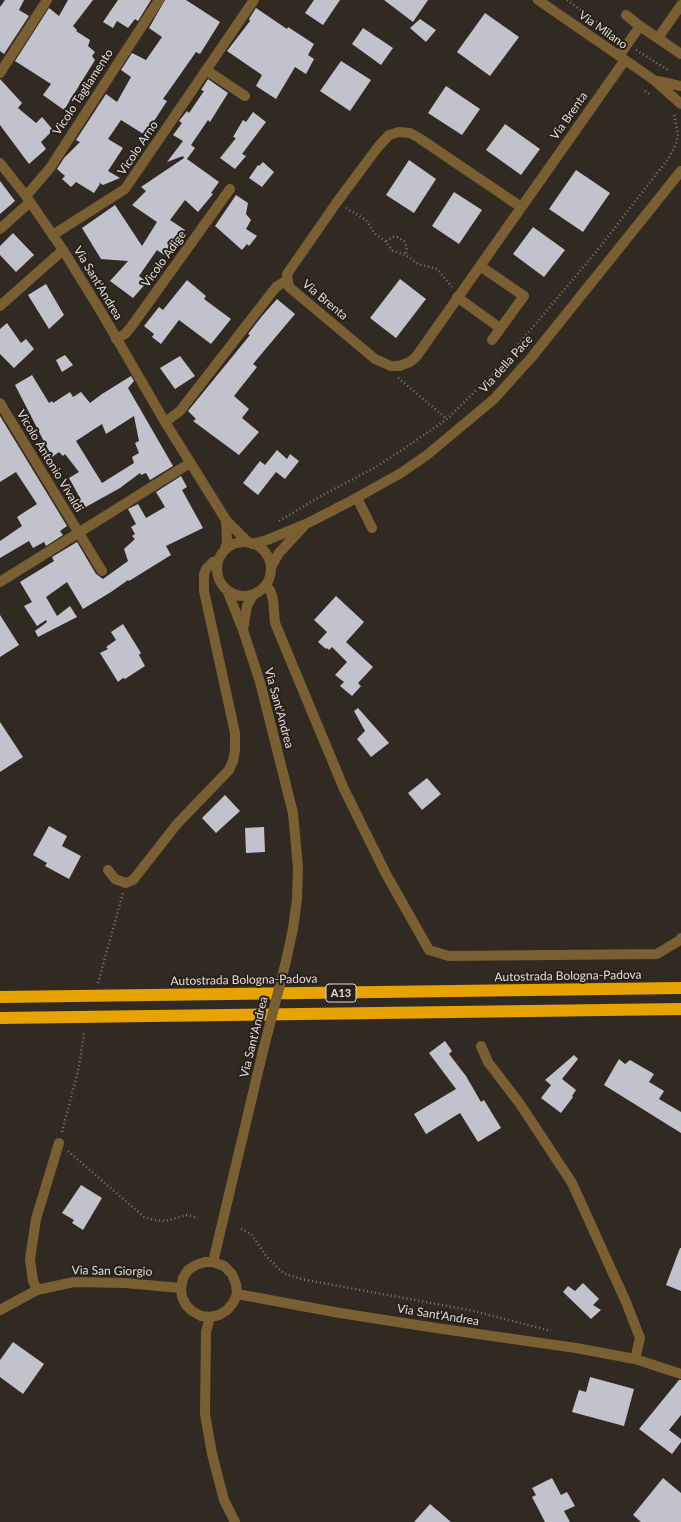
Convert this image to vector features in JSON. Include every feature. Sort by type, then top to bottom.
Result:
[{"type":"highway","name":"Autostrada Bologna-Padova","points":[[0,997],[681,988]]},
{"type":"highway","name":"A13","points":[[0,1018],[681,1009]]},
{"type":"street","points":[[0,72],[47,0]]},
{"type":"street","name":"Vicolo Tagliamento","points":[[0,229],[28,199],[50,168],[159,0]]},
{"type":"street","name":"Vicolo Arno","points":[[53,236],[125,189],[254,0]]},
{"type":"street","name":"Via Milano","points":[[538,0],[654,80],[681,104]]},
{"type":"street","points":[[658,38],[681,5]]},
{"type":"street","points":[[626,15],[681,54]]},
{"type":"street","name":"Via Brenta","points":[[521,207],[410,133],[399,132],[389,135],[378,147],[337,202],[287,274],[289,287],[369,354],[385,365],[399,366],[410,362],[416,357],[521,207],[622,58],[640,26]]},
{"type":"street","points":[[206,70],[245,96]]},
{"type":"street","name":"Via Milano","points":[[654,80],[681,86]]},
{"type":"street","name":"Via Sant'Andrea","points":[[0,163],[28,199],[62,250],[103,316],[165,422],[226,520],[251,543]]},
{"type":"street","name":"Via della Pace","points":[[251,543],[267,540],[306,524],[357,498],[401,473],[427,455],[494,399],[531,358],[681,171]]},
{"type":"street","name":"Vicolo Adige","points":[[116,339],[125,334],[131,327],[230,189]]},
{"type":"street","points":[[0,306],[62,250]]},
{"type":"street","points":[[480,266],[524,296],[492,340]]},
{"type":"street","points":[[165,422],[180,412],[276,287],[287,280]]},
{"type":"street","points":[[459,295],[500,328]]},
{"type":"street","name":"Vicolo Antonio Vivaldi","points":[[0,403],[102,571]]},
{"type":"street","name":"Vicolo Antonio Vivaldi","points":[[0,582],[190,463]]},
{"type":"street","points":[[357,498],[372,528]]},
{"type":"street","name":"Via Sant'Andrea","points":[[225,550],[227,541],[226,520]]},
{"type":"street","name":"Via della Pace","points":[[271,567],[279,553],[306,524]]},
{"type":"street","points":[[251,543],[263,551],[268,557],[271,567],[269,579],[260,591],[245,596],[238,595],[227,590],[220,582],[218,562],[225,550],[235,544],[251,543]]},
{"type":"street","points":[[108,870],[115,878],[126,883],[133,880],[177,824],[229,770],[233,762],[235,734],[204,591],[204,574],[206,569],[213,562],[218,562]]},
{"type":"street","name":"Via Sant'Andrea","points":[[265,586],[270,590],[273,599],[275,623],[344,789],[386,874],[429,950],[449,956],[657,954],[681,938]]},
{"type":"street","name":"Via Sant'Andrea","points":[[213,1262],[293,929],[297,899],[298,868],[293,814],[262,690],[243,630],[227,590]]},
{"type":"street","name":"Via Sant'Andrea","points":[[243,630],[247,606],[253,594]]},
{"type":"street","points":[[481,1046],[488,1062],[520,1104],[572,1183],[626,1302],[640,1338],[636,1359]]},
{"type":"street","points":[[37,1290],[33,1281],[30,1259],[36,1219],[59,1143]]},
{"type":"street","points":[[213,1262],[224,1266],[232,1274],[236,1284],[237,1294],[233,1303],[227,1310],[219,1315],[210,1317],[196,1314],[186,1305],[182,1297],[181,1288],[183,1278],[188,1270],[200,1263],[213,1262]]},
{"type":"street","name":"Via San Giorgio","points":[[0,1310],[37,1290],[74,1282],[125,1283],[181,1288]]},
{"type":"street","name":"Via Sant'Andrea","points":[[237,1294],[340,1313],[576,1348],[636,1359],[681,1374]]},
{"type":"street","points":[[210,1317],[206,1332],[205,1414],[212,1454],[224,1500],[235,1522]]},
{"type":"path","points":[[337,202],[366,220],[375,234],[386,241],[393,251],[405,255],[418,264],[437,269],[459,295]]},
{"type":"path","points":[[386,241],[393,237],[404,241],[407,248],[405,255]]},
{"type":"path","points":[[391,366],[395,376],[447,419]]},
{"type":"path","points":[[97,987],[126,883]]},
{"type":"path","points":[[84,1034],[79,1067],[59,1143],[144,1217],[165,1221],[188,1215],[198,1218]]},
{"type":"path","points":[[241,1229],[251,1234],[267,1257],[283,1273],[301,1279],[474,1311],[552,1331]]},
{"type":"building","points":[[5,0],[24,0],[19,10],[29,16],[4,54],[0,51],[0,7]]},
{"type":"building","points":[[68,0],[93,0],[73,26],[77,30],[76,31],[90,40],[88,46],[95,52],[92,56],[95,60],[64,110],[43,95],[51,84],[15,61],[49,8],[59,16]]},
{"type":"building","points":[[118,0],[151,0],[138,21],[135,19],[128,28],[117,21],[113,28],[103,22]]},
{"type":"building","points":[[165,0],[186,0],[220,22],[200,54],[196,52],[163,99],[167,101],[145,135],[121,120],[108,139],[123,148],[108,171],[120,178],[103,185],[98,182],[100,184],[94,193],[76,182],[71,187],[62,179],[65,176],[57,169],[64,158],[80,142],[76,140],[106,94],[117,102],[131,77],[121,70],[132,53],[146,60],[162,37],[149,28]]},
{"type":"building","points":[[314,0],[340,0],[323,25],[305,13]]},
{"type":"building","points":[[384,0],[428,0],[413,22]]},
{"type":"building","points":[[256,8],[287,29],[288,27],[314,44],[308,55],[314,59],[306,74],[295,67],[276,99],[256,86],[262,75],[227,51],[250,21],[249,19]]},
{"type":"building","points":[[485,13],[519,37],[490,76],[457,52]]},
{"type":"building","points":[[420,19],[436,30],[426,42],[410,28]]},
{"type":"building","points":[[363,28],[393,48],[381,65],[352,44]]},
{"type":"building","points":[[341,61],[371,80],[350,111],[320,91]]},
{"type":"building","points":[[0,79],[22,103],[18,108],[36,123],[42,117],[53,130],[41,142],[46,149],[29,164],[0,125]]},
{"type":"building","points":[[208,79],[228,93],[210,122],[208,120],[191,145],[195,148],[187,159],[219,182],[211,193],[213,194],[198,212],[185,200],[170,220],[185,230],[167,257],[157,250],[139,276],[147,282],[133,298],[110,281],[128,261],[101,259],[82,228],[115,205],[142,246],[157,222],[132,205],[146,191],[141,187],[184,158],[183,156],[167,162],[183,141],[173,135],[182,123],[179,121],[187,111],[189,113],[204,91],[201,90]]},
{"type":"building","points":[[446,86],[480,109],[462,135],[428,113]]},
{"type":"building","points":[[253,112],[266,122],[242,154],[246,156],[235,169],[220,158],[236,138],[233,137],[243,120],[246,122]]},
{"type":"building","points":[[505,124],[540,149],[521,175],[486,150]]},
{"type":"building","points":[[409,160],[436,179],[414,213],[386,195]]},
{"type":"building","points":[[263,162],[274,172],[262,187],[249,178],[258,165],[259,166]]},
{"type":"building","points":[[576,170],[610,193],[583,232],[549,209]]},
{"type":"building","points":[[0,181],[15,201],[0,214]]},
{"type":"building","points":[[454,192],[482,210],[459,244],[432,226]]},
{"type":"building","points":[[236,195],[248,203],[246,214],[251,220],[246,229],[257,236],[249,246],[247,244],[242,250],[215,226]]},
{"type":"building","points":[[533,227],[565,250],[544,277],[513,254]]},
{"type":"building","points":[[13,233],[34,255],[16,272],[0,255],[0,246]]},
{"type":"building","points":[[400,279],[426,299],[396,338],[370,318]]},
{"type":"building","points":[[187,280],[206,296],[204,299],[231,319],[211,344],[179,320],[161,344],[152,337],[154,334],[144,326],[159,307],[163,310]]},
{"type":"building","points":[[46,284],[64,315],[49,329],[28,295]]},
{"type":"building","points":[[277,299],[295,314],[253,364],[257,367],[234,396],[249,409],[242,418],[259,432],[239,455],[193,421],[196,419],[188,411],[250,335],[248,334]]},
{"type":"building","points":[[7,323],[21,343],[26,339],[34,349],[14,368],[0,354],[0,329]]},
{"type":"building","points":[[65,355],[73,365],[62,372],[56,360]]},
{"type":"building","points":[[180,356],[195,376],[175,389],[160,368]]},
{"type":"building","points":[[32,375],[49,403],[52,401],[53,403],[70,392],[73,397],[81,392],[90,403],[131,376],[134,381],[128,388],[173,466],[150,480],[146,473],[141,475],[140,473],[120,488],[75,513],[69,504],[80,498],[69,478],[79,472],[65,454],[63,456],[59,452],[52,457],[15,385]],"holes":[[[134,416],[139,441],[135,443],[139,453],[132,457],[134,463],[102,483],[76,441],[102,424],[106,434]]]},
{"type":"building","points":[[0,416],[67,526],[60,531],[63,535],[46,546],[44,542],[33,548],[29,541],[0,558],[0,541],[22,526],[17,517],[37,504],[16,472],[0,482]]},
{"type":"building","points":[[277,450],[287,459],[290,454],[299,461],[285,479],[276,472],[258,495],[243,483],[260,461],[265,465]]},
{"type":"building","points":[[181,476],[187,487],[182,490],[203,528],[166,546],[171,555],[83,609],[67,582],[46,597],[57,616],[70,606],[77,617],[38,637],[35,631],[47,622],[46,620],[37,626],[24,606],[32,602],[20,582],[54,561],[52,557],[77,542],[96,574],[103,579],[128,561],[124,549],[135,539],[132,536],[135,534],[131,527],[136,524],[128,509],[138,504],[146,518],[165,507],[156,492]]},
{"type":"building","points":[[336,596],[364,622],[346,642],[373,667],[358,683],[361,686],[352,696],[340,686],[344,682],[335,675],[347,662],[332,647],[329,650],[327,648],[326,649],[318,642],[327,632],[314,620]]},
{"type":"building","points":[[0,615],[19,645],[0,657]]},
{"type":"building","points":[[123,624],[141,653],[139,655],[145,666],[118,682],[100,653],[108,649],[106,647],[116,640],[111,632]]},
{"type":"building","points":[[358,708],[389,743],[371,757],[357,739],[365,731],[354,711]]},
{"type":"building","points":[[0,722],[23,757],[0,772]]},
{"type":"building","points":[[427,778],[441,794],[422,810],[408,793]]},
{"type":"building","points":[[225,795],[240,811],[216,833],[202,818]]},
{"type":"building","points":[[49,826],[67,836],[62,846],[81,856],[69,879],[45,866],[47,863],[33,855]]},
{"type":"building","points":[[264,827],[265,852],[246,853],[245,828]]},
{"type":"building","points":[[445,1041],[452,1051],[449,1054],[466,1076],[481,1102],[484,1100],[501,1128],[478,1142],[460,1113],[426,1134],[414,1114],[456,1089],[429,1053]]},
{"type":"building","points":[[574,1055],[578,1059],[562,1079],[576,1090],[572,1096],[573,1097],[561,1113],[541,1098],[551,1085],[545,1080]]},
{"type":"building","points":[[619,1059],[625,1064],[630,1060],[654,1074],[649,1082],[664,1091],[659,1099],[681,1112],[681,1133],[604,1085]]},
{"type":"building","points":[[81,1185],[102,1198],[83,1230],[72,1223],[74,1220],[62,1213]]},
{"type":"building","points":[[681,1248],[681,1291],[666,1285]]},
{"type":"building","points":[[583,1283],[599,1299],[593,1305],[601,1310],[591,1319],[563,1292],[568,1286],[575,1291]]},
{"type":"building","points":[[13,1342],[44,1364],[23,1394],[0,1377],[0,1360]]},
{"type":"building","points":[[590,1377],[634,1389],[624,1426],[572,1412],[579,1390],[586,1392]]},
{"type":"building","points":[[679,1380],[681,1380],[681,1415],[669,1430],[681,1439],[681,1442],[672,1454],[639,1429]]},
{"type":"building","points":[[552,1478],[561,1495],[567,1492],[575,1506],[564,1511],[570,1522],[545,1522],[532,1497],[536,1495],[532,1488]]},
{"type":"building","points":[[663,1478],[681,1493],[681,1522],[641,1522],[633,1515]]},
{"type":"building","points":[[430,1504],[451,1522],[414,1522]]}]
